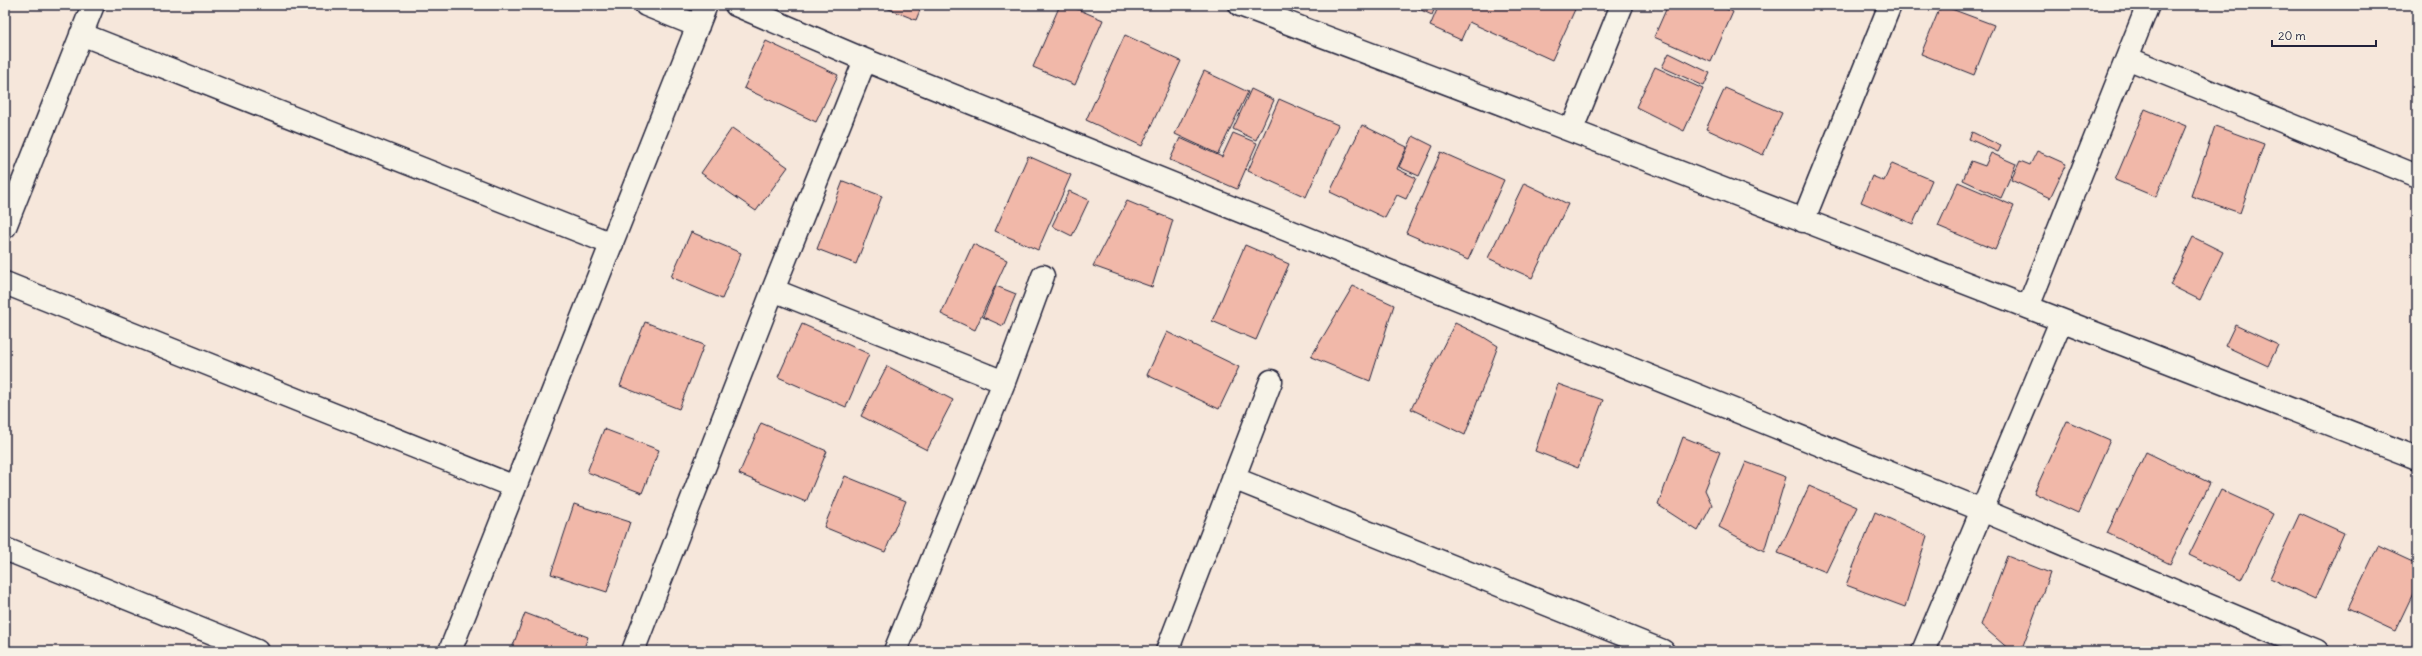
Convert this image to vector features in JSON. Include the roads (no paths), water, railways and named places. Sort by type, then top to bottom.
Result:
[{"type":"street","points":[[5,227],[13,190],[93,5]]},
{"type":"street","points":[[646,5],[698,26]]},
{"type":"street","points":[[450,651],[706,5]]},
{"type":"street","points":[[736,5],[865,60],[1982,510],[2317,651]]},
{"type":"street","points":[[1240,5],[1572,129],[1803,221],[2417,458]]},
{"type":"street","points":[[1572,129],[1622,5]]},
{"type":"street","points":[[1803,221],[1890,5]]},
{"type":"street","points":[[2028,307],[2148,5]]},
{"type":"street","points":[[81,34],[612,244]]},
{"type":"street","points":[[2127,58],[2417,176]]},
{"type":"street","points":[[633,651],[773,290],[865,60]]},
{"type":"street","points":[[895,651],[1004,382],[1043,276]]},
{"type":"street","points":[[5,283],[515,487]]},
{"type":"street","points":[[773,290],[1004,382]]},
{"type":"street","points":[[1923,651],[2061,321]]},
{"type":"street","points":[[1167,651],[1271,381]]},
{"type":"street","points":[[1233,478],[1663,651]]},
{"type":"street","points":[[5,549],[257,651]]}]
